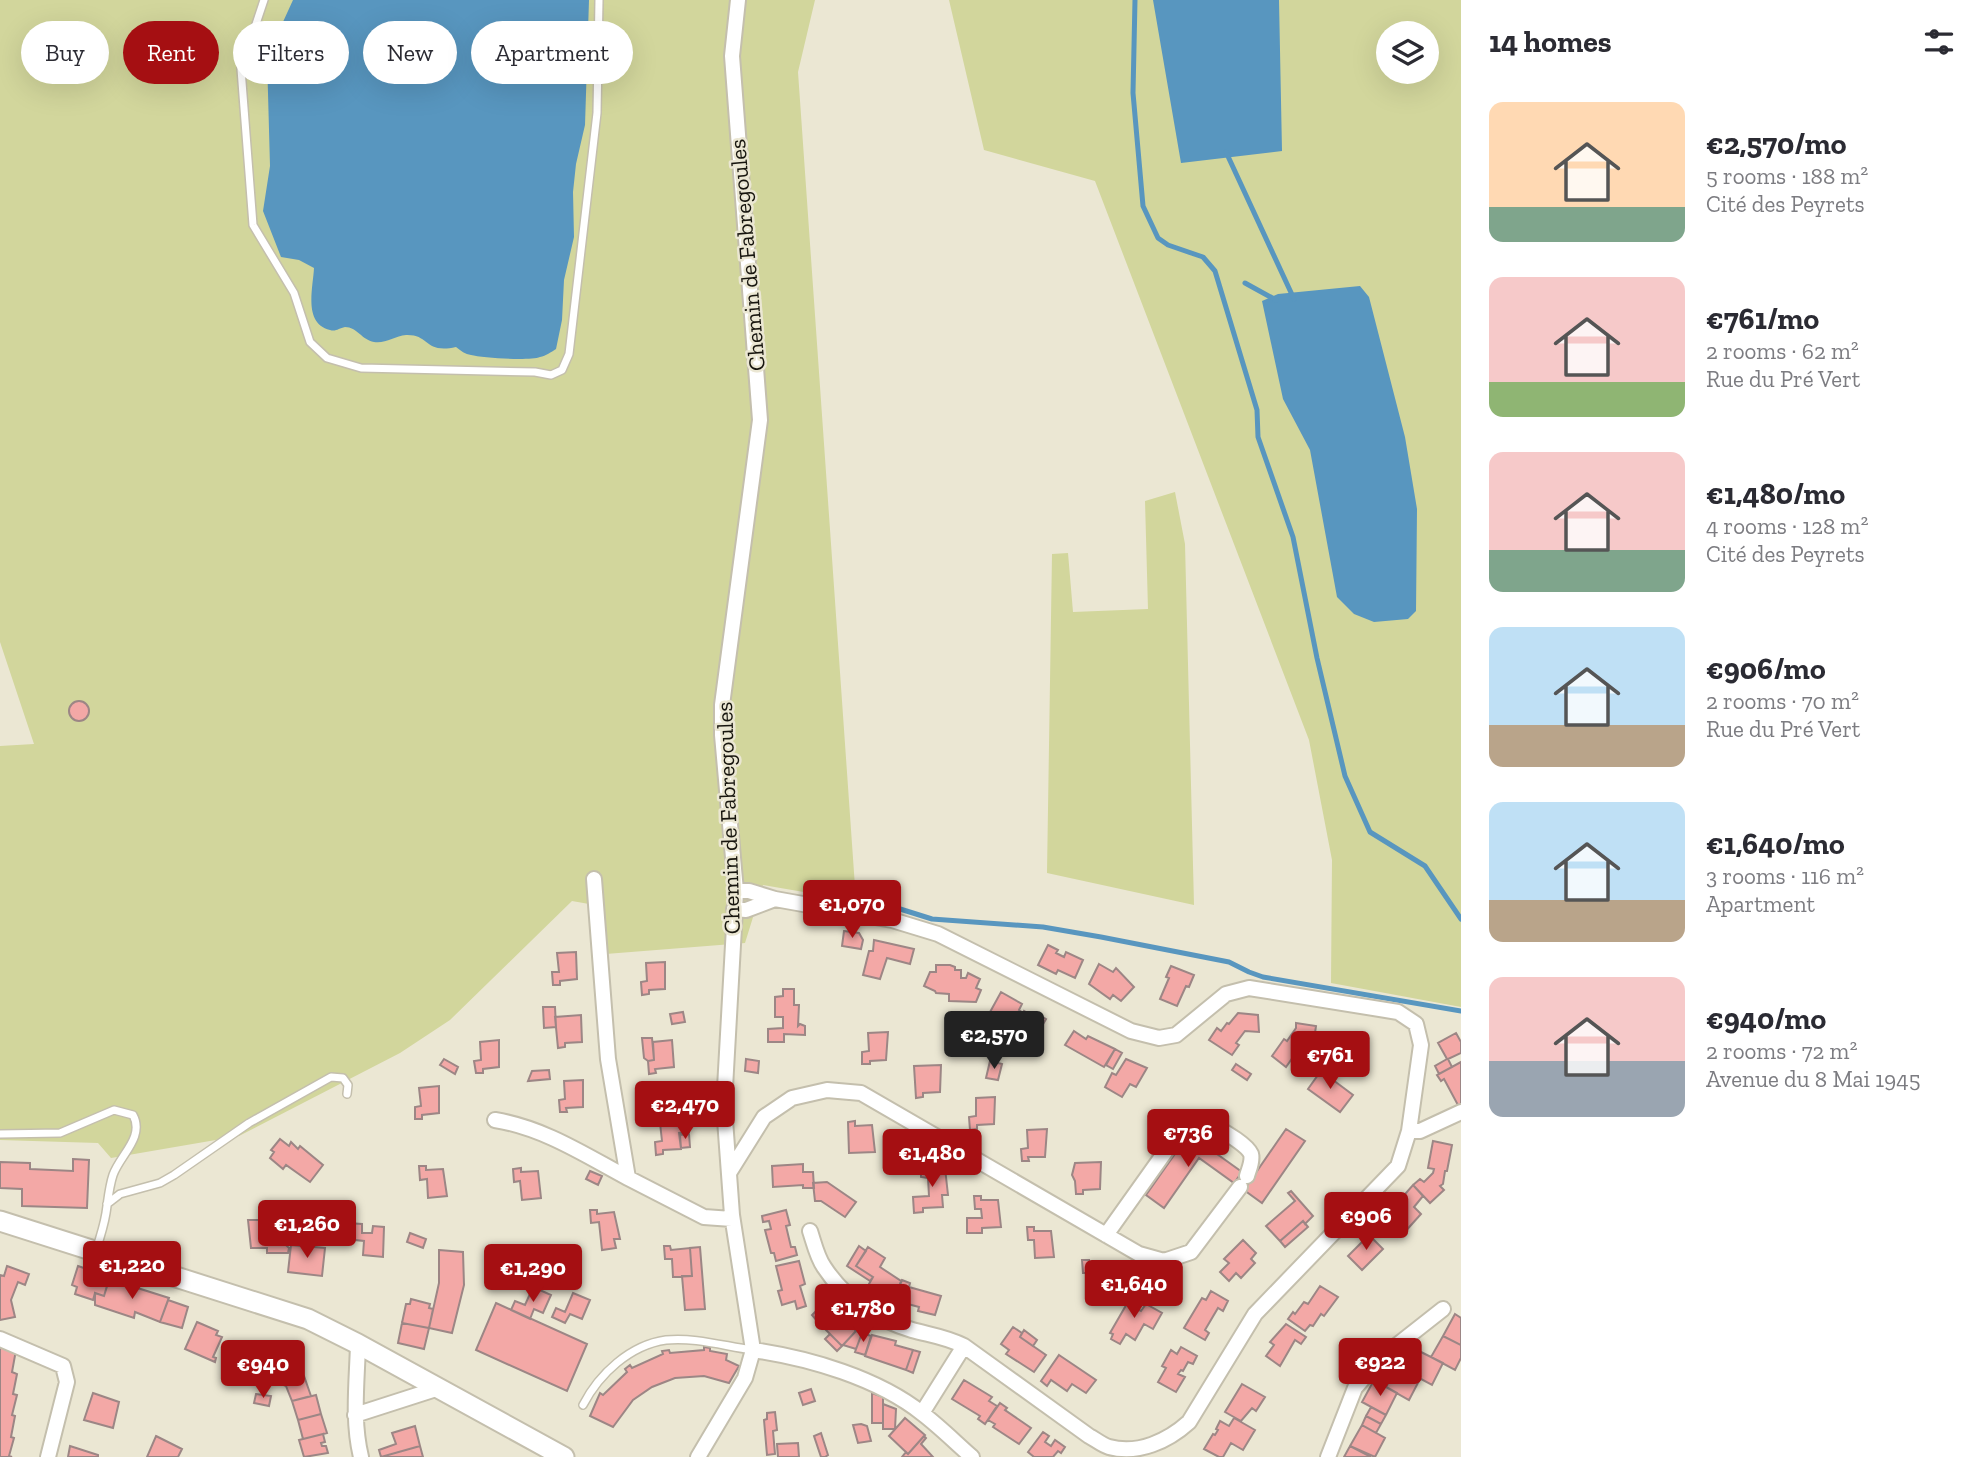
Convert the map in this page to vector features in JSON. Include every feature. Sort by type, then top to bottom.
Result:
[{"type":"main road","points":[[0,1221],[308,1319],[564,1457]]},
{"type":"street","name":"Chemin de Fabregoules","points":[[698,1457],[744,1378],[753,1350],[732,1220],[724,1106],[736,891],[722,735],[722,705],[760,420],[732,56],[738,0]]},
{"type":"street","points":[[594,878],[608,1059],[628,1178]]},
{"type":"street","points":[[736,891],[892,920],[938,934],[1131,1031],[1159,1038],[1175,1035],[1226,994],[1249,988],[1398,1012],[1416,1024],[1421,1045],[1409,1131],[1398,1166],[1255,1314],[1189,1422],[1174,1435],[1151,1445],[1131,1449],[1109,1447],[1089,1436],[964,1346],[949,1338],[912,1330],[879,1318],[847,1296],[823,1265],[810,1231]]},
{"type":"street","points":[[734,909],[746,910],[775,899]]},
{"type":"street","points":[[729,1173],[764,1117],[792,1098],[827,1090],[861,1093],[1106,1235],[1139,1254],[1164,1261],[1191,1252],[1244,1181],[1251,1164],[1251,1155],[1244,1146],[1202,1118],[1194,1118],[1185,1124],[1106,1235]]},
{"type":"street","points":[[1409,1131],[1420,1131],[1461,1112]]},
{"type":"street","points":[[495,1120],[519,1124],[543,1133],[704,1217],[732,1220]]},
{"type":"street","points":[[1328,1457],[1355,1388],[1382,1357],[1443,1309]]},
{"type":"street","points":[[0,1339],[63,1366],[67,1382],[48,1457]]},
{"type":"street","points":[[358,1344],[355,1415],[360,1457]]},
{"type":"street","points":[[922,1413],[964,1346]]},
{"type":"street","points":[[753,1350],[778,1353],[846,1371],[922,1413],[972,1457]]},
{"type":"street","points":[[355,1415],[439,1388]]},
{"type":"lane","points":[[264,0],[241,69],[253,225],[294,293],[310,342],[327,358],[361,368],[535,372],[551,375],[562,370],[569,354],[597,113],[599,0]]},
{"type":"lane","points":[[107,1204],[120,1194],[174,1175],[248,1123],[331,1077],[343,1077],[348,1085],[347,1094]]},
{"type":"lane","points":[[0,1134],[60,1133],[114,1110],[133,1115],[137,1124],[135,1137],[114,1171],[96,1251]]},
{"type":"lane","points":[[583,1405],[592,1387],[615,1365],[633,1351],[665,1340],[753,1350]]},
{"type":"green space","points":[[0,0],[815,0],[798,72],[856,901],[763,885],[745,943],[593,955],[589,904],[572,901],[450,1020],[400,1053],[239,1136],[111,1158],[98,1143],[0,1140],[0,746],[34,744],[0,642]]},
{"type":"green space","points":[[949,0],[1461,0],[1461,1007],[1331,983],[1332,860],[1309,740],[1095,181],[984,150]]},
{"type":"green space","points":[[1175,492],[1185,544],[1194,905],[1047,873],[1052,554],[1068,553],[1073,612],[1148,609],[1145,501]]},
{"type":"water","points":[[293,0],[589,0],[588,21],[471,21],[471,84],[586,84],[585,125],[573,192],[574,237],[564,280],[562,320],[556,349],[535,358],[485,357],[467,354],[456,347],[438,348],[414,336],[406,335],[374,342],[349,328],[332,330],[316,321],[311,304],[314,268],[299,260],[281,257],[263,211],[270,166],[268,84],[349,84],[349,21],[283,21]]},
{"type":"water","points":[[1153,0],[1279,0],[1282,151],[1181,163]]},
{"type":"water","points":[[1360,286],[1369,297],[1405,437],[1417,509],[1416,611],[1408,619],[1374,622],[1354,614],[1337,597],[1310,450],[1283,399],[1262,301],[1278,294]]},
{"type":"building","points":[[79,701],[86,704],[89,711],[86,718],[79,721],[72,718],[69,711],[72,704]]},
{"type":"building","points":[[844,931],[859,933],[863,940],[861,949],[842,946]]},
{"type":"building","points":[[874,940],[914,949],[910,964],[887,958],[880,979],[863,975],[869,951],[873,951]]},
{"type":"building","points":[[1048,945],[1064,957],[1066,952],[1083,960],[1075,978],[1058,970],[1056,974],[1038,965]]},
{"type":"building","points":[[576,952],[577,979],[560,981],[560,985],[553,985],[552,972],[559,972],[557,953]]},
{"type":"building","points":[[665,962],[665,989],[649,990],[649,994],[642,995],[641,982],[647,981],[646,963]]},
{"type":"building","points":[[1099,964],[1113,972],[1116,968],[1134,987],[1121,1001],[1113,995],[1110,999],[1089,984]]},
{"type":"building","points":[[936,965],[950,965],[955,967],[955,970],[961,970],[961,978],[966,978],[968,973],[980,979],[976,988],[981,990],[976,1002],[949,1001],[949,994],[936,993],[924,986],[930,972],[936,972]]},
{"type":"building","points":[[1171,966],[1194,975],[1177,1006],[1160,999]]},
{"type":"building","points":[[783,989],[794,989],[794,1005],[799,1005],[798,1026],[805,1026],[805,1035],[784,1034],[784,1042],[768,1042],[768,1029],[783,1028],[783,1017],[775,1017],[775,997],[783,996]]},
{"type":"building","points":[[1001,992],[1022,1004],[1019,1010],[1023,1013],[1024,1011],[1034,1017],[1036,1013],[1046,1019],[1035,1038],[989,1014]]},
{"type":"building","points":[[543,1007],[555,1007],[556,1027],[544,1028]]},
{"type":"building","points":[[683,1012],[685,1022],[672,1024],[670,1014]]},
{"type":"building","points":[[1238,1013],[1258,1015],[1259,1032],[1245,1031],[1236,1043],[1239,1045],[1232,1055],[1209,1040],[1217,1028],[1221,1031]]},
{"type":"building","points":[[581,1015],[582,1042],[565,1043],[565,1047],[558,1048],[555,1017]]},
{"type":"building","points":[[1296,1023],[1316,1026],[1314,1040],[1311,1040],[1302,1053],[1298,1050],[1286,1067],[1272,1056],[1284,1039],[1287,1041],[1296,1028]]},
{"type":"building","points":[[1074,1031],[1086,1039],[1088,1036],[1115,1049],[1104,1067],[1065,1045]]},
{"type":"building","points":[[888,1032],[886,1060],[862,1064],[862,1052],[869,1051],[868,1033]]},
{"type":"building","points":[[1456,1033],[1461,1042],[1461,1053],[1448,1059],[1452,1067],[1439,1074],[1435,1066],[1447,1059],[1438,1043]]},
{"type":"building","points":[[642,1038],[652,1038],[654,1060],[648,1061],[644,1058]]},
{"type":"building","points":[[499,1040],[499,1067],[483,1069],[483,1073],[476,1073],[474,1061],[481,1060],[480,1042]]},
{"type":"building","points":[[672,1040],[674,1067],[655,1069],[656,1073],[649,1074],[648,1061],[654,1060],[653,1042]]},
{"type":"building","points":[[1115,1049],[1122,1053],[1113,1069],[1106,1065]]},
{"type":"building","points":[[444,1059],[458,1067],[455,1074],[440,1065]]},
{"type":"building","points":[[746,1059],[759,1061],[758,1073],[745,1071]]},
{"type":"building","points":[[1126,1059],[1147,1068],[1136,1087],[1130,1084],[1122,1097],[1105,1087],[1112,1073],[1116,1075]]},
{"type":"building","points":[[990,1061],[1002,1064],[998,1080],[986,1078]]},
{"type":"building","points":[[1461,1062],[1459,1107],[1444,1079],[1441,1081],[1437,1075]]},
{"type":"building","points":[[1236,1064],[1251,1074],[1247,1080],[1232,1070]]},
{"type":"building","points":[[941,1065],[940,1092],[923,1093],[923,1097],[916,1098],[914,1066]]},
{"type":"building","points":[[1323,1068],[1331,1075],[1329,1077],[1353,1095],[1340,1112],[1308,1089]]},
{"type":"building","points":[[549,1070],[550,1079],[528,1081],[532,1071]]},
{"type":"building","points":[[583,1080],[583,1107],[566,1108],[567,1112],[560,1112],[559,1100],[565,1099],[564,1081]]},
{"type":"building","points":[[439,1086],[439,1113],[422,1115],[422,1119],[415,1119],[415,1107],[421,1106],[419,1088]]},
{"type":"building","points":[[995,1097],[994,1124],[977,1125],[977,1129],[970,1130],[969,1117],[976,1116],[976,1098]]},
{"type":"building","points":[[688,1114],[689,1132],[679,1133],[681,1149],[663,1150],[663,1154],[656,1155],[655,1142],[662,1141],[660,1123],[678,1121],[678,1115]]},
{"type":"building","points":[[855,1121],[855,1126],[872,1125],[875,1152],[849,1153],[848,1122]]},
{"type":"building","points":[[1047,1129],[1045,1157],[1028,1157],[1029,1161],[1022,1161],[1021,1149],[1028,1148],[1027,1130]]},
{"type":"building","points":[[1286,1129],[1305,1141],[1262,1203],[1244,1190]]},
{"type":"building","points":[[689,1134],[690,1147],[681,1148],[680,1135]]},
{"type":"building","points":[[1189,1134],[1242,1172],[1234,1183],[1199,1158],[1164,1208],[1146,1195]]},
{"type":"building","points":[[280,1139],[289,1146],[291,1142],[298,1149],[300,1146],[323,1165],[310,1182],[286,1165],[283,1169],[270,1158],[274,1152],[271,1150]]},
{"type":"building","points":[[1433,1141],[1452,1145],[1447,1171],[1440,1186],[1444,1190],[1430,1203],[1413,1185],[1420,1179],[1424,1182],[1433,1173],[1434,1169],[1428,1168]]},
{"type":"building","points":[[73,1159],[89,1160],[87,1208],[22,1206],[22,1189],[0,1188],[0,1162],[30,1163],[30,1169],[73,1171]]},
{"type":"building","points":[[1101,1162],[1100,1189],[1083,1190],[1083,1194],[1076,1194],[1072,1175],[1075,1163]]},
{"type":"building","points":[[803,1164],[803,1172],[813,1172],[814,1188],[803,1188],[803,1185],[773,1187],[772,1166]]},
{"type":"building","points":[[928,1164],[928,1169],[945,1168],[948,1195],[942,1195],[943,1207],[923,1208],[923,1212],[914,1213],[913,1197],[929,1196],[928,1178],[921,1177],[921,1165]]},
{"type":"building","points":[[419,1166],[426,1166],[426,1170],[443,1169],[447,1196],[428,1198],[427,1179],[420,1180]]},
{"type":"building","points":[[521,1168],[521,1172],[538,1171],[541,1198],[522,1200],[520,1181],[514,1182],[513,1169]]},
{"type":"building","points":[[590,1171],[602,1176],[598,1185],[586,1179]]},
{"type":"building","points":[[827,1182],[856,1202],[845,1217],[821,1201],[815,1201],[813,1183]]},
{"type":"building","points":[[1413,1185],[1423,1196],[1414,1207],[1421,1214],[1403,1234],[1387,1220],[1394,1210],[1392,1209]]},
{"type":"building","points":[[1291,1191],[1313,1216],[1280,1241],[1266,1226],[1295,1201],[1288,1193]]},
{"type":"building","points":[[974,1196],[981,1196],[981,1200],[998,1200],[1001,1227],[982,1228],[982,1233],[967,1233],[967,1218],[982,1218],[981,1209],[975,1209]]},
{"type":"building","points":[[590,1210],[597,1210],[597,1214],[614,1212],[620,1239],[614,1239],[616,1248],[602,1250],[599,1222],[591,1223]]},
{"type":"building","points":[[786,1210],[790,1225],[786,1226],[791,1247],[795,1247],[797,1255],[776,1261],[765,1230],[771,1229],[769,1221],[763,1222],[762,1216]]},
{"type":"building","points":[[248,1220],[266,1220],[266,1238],[283,1238],[289,1248],[288,1253],[267,1253],[267,1248],[251,1248]]},
{"type":"building","points":[[1303,1221],[1308,1227],[1285,1247],[1280,1241]]},
{"type":"building","points":[[347,1223],[362,1224],[362,1233],[372,1233],[373,1226],[384,1227],[383,1257],[363,1255],[364,1241],[346,1239]]},
{"type":"building","points":[[1027,1227],[1034,1227],[1034,1231],[1051,1231],[1054,1257],[1035,1258],[1034,1240],[1028,1240]]},
{"type":"building","points":[[410,1233],[426,1239],[423,1248],[407,1242]]},
{"type":"building","points":[[1369,1235],[1383,1249],[1362,1270],[1348,1256]]},
{"type":"building","points":[[1243,1240],[1256,1253],[1251,1259],[1255,1263],[1241,1278],[1236,1273],[1229,1281],[1220,1272],[1229,1263],[1224,1259]]},
{"type":"building","points":[[291,1245],[325,1248],[322,1276],[288,1272]]},
{"type":"building","points":[[664,1246],[670,1246],[671,1250],[690,1248],[692,1276],[673,1277],[672,1259],[665,1259]]},
{"type":"building","points":[[859,1246],[866,1251],[856,1266],[873,1277],[870,1281],[847,1266]]},
{"type":"building","points":[[700,1247],[705,1309],[685,1310],[682,1276],[692,1276],[690,1248]]},
{"type":"building","points":[[868,1247],[885,1258],[880,1267],[901,1281],[894,1300],[869,1284],[873,1277],[856,1266]]},
{"type":"building","points":[[439,1250],[463,1252],[464,1285],[452,1333],[429,1328],[439,1283]]},
{"type":"building","points":[[1082,1260],[1089,1260],[1089,1264],[1107,1263],[1110,1290],[1091,1291],[1090,1273],[1083,1273]]},
{"type":"building","points":[[799,1261],[805,1284],[800,1286],[806,1306],[797,1309],[795,1301],[782,1305],[778,1291],[782,1290],[776,1266]]},
{"type":"building","points":[[7,1266],[29,1274],[25,1285],[18,1282],[11,1300],[15,1317],[0,1320],[0,1275],[4,1276]]},
{"type":"building","points":[[78,1266],[110,1277],[104,1296],[95,1293],[93,1300],[75,1294],[77,1287],[72,1285]]},
{"type":"building","points":[[109,1279],[169,1298],[160,1322],[135,1312],[134,1318],[95,1305],[95,1293],[104,1296]]},
{"type":"building","points":[[902,1280],[910,1283],[909,1287],[941,1296],[935,1315],[918,1311],[919,1307],[895,1298]]},
{"type":"building","points":[[1320,1286],[1338,1297],[1324,1316],[1321,1314],[1313,1326],[1310,1325],[1305,1331],[1288,1319],[1304,1302],[1308,1304]]},
{"type":"building","points":[[533,1287],[551,1295],[543,1313],[534,1309],[530,1319],[511,1310],[515,1301],[525,1305]]},
{"type":"building","points":[[1211,1291],[1228,1301],[1223,1311],[1218,1308],[1205,1330],[1209,1333],[1205,1340],[1184,1328],[1202,1298],[1206,1300]]},
{"type":"building","points":[[573,1293],[590,1300],[582,1319],[570,1314],[565,1323],[552,1317],[556,1308],[565,1312]]},
{"type":"building","points":[[1132,1295],[1141,1301],[1137,1309],[1141,1311],[1146,1304],[1162,1313],[1153,1329],[1144,1324],[1135,1340],[1126,1334],[1120,1344],[1111,1339],[1113,1334],[1110,1333]]},
{"type":"building","points":[[411,1299],[430,1304],[429,1308],[433,1309],[429,1328],[402,1323],[406,1304],[410,1304]]},
{"type":"building","points":[[168,1300],[188,1307],[182,1328],[160,1322]]},
{"type":"building","points":[[826,1301],[833,1307],[818,1322],[812,1315]]},
{"type":"building","points":[[496,1303],[587,1344],[567,1391],[476,1350]]},
{"type":"building","points":[[833,1307],[856,1331],[842,1346],[818,1322]]},
{"type":"building","points":[[1455,1314],[1461,1318],[1461,1345],[1443,1336]]},
{"type":"building","points":[[197,1322],[218,1331],[216,1335],[222,1337],[213,1357],[216,1358],[215,1362],[185,1349]]},
{"type":"building","points":[[402,1323],[429,1328],[424,1349],[398,1343]]},
{"type":"building","points":[[1286,1324],[1306,1337],[1301,1344],[1295,1340],[1280,1366],[1266,1356],[1274,1345],[1270,1342]]},
{"type":"building","points":[[1013,1327],[1022,1333],[1020,1337],[1046,1355],[1034,1372],[1006,1354],[1009,1350],[1001,1344]]},
{"type":"building","points":[[1024,1330],[1037,1340],[1033,1346],[1020,1337]]},
{"type":"building","points":[[856,1331],[862,1333],[856,1349],[843,1345]]},
{"type":"building","points":[[862,1333],[871,1336],[865,1355],[855,1352]]},
{"type":"building","points":[[830,1334],[842,1346],[837,1351],[825,1339]]},
{"type":"building","points":[[872,1335],[896,1341],[895,1345],[913,1350],[906,1370],[865,1356]]},
{"type":"building","points":[[1443,1336],[1461,1345],[1461,1358],[1455,1370],[1431,1357]]},
{"type":"building","points":[[0,1346],[16,1350],[12,1372],[17,1374],[13,1394],[17,1395],[12,1415],[15,1416],[11,1437],[14,1438],[9,1456],[12,1457],[0,1457]]},
{"type":"building","points":[[704,1347],[727,1354],[726,1360],[739,1366],[729,1383],[704,1376],[675,1378],[652,1387],[633,1400],[613,1427],[590,1416],[600,1393],[603,1395],[627,1372],[625,1369],[630,1365],[632,1368],[663,1354],[662,1351],[669,1350],[670,1353],[704,1350]]},
{"type":"building","points":[[1181,1347],[1197,1356],[1193,1364],[1188,1362],[1178,1374],[1185,1377],[1176,1392],[1158,1382],[1166,1368],[1162,1366],[1171,1350],[1177,1354]]},
{"type":"building","points":[[913,1350],[920,1352],[913,1373],[906,1370]]},
{"type":"building","points":[[1419,1351],[1443,1363],[1432,1385],[1408,1372]]},
{"type":"building","points":[[1059,1355],[1096,1380],[1086,1393],[1072,1384],[1067,1391],[1051,1380],[1047,1386],[1041,1381]]},
{"type":"building","points":[[275,1358],[302,1370],[286,1386],[268,1378]]},
{"type":"building","points":[[1397,1366],[1420,1379],[1409,1400],[1386,1387]]},
{"type":"building","points":[[301,1373],[311,1396],[292,1401],[286,1386]]},
{"type":"building","points":[[964,1380],[992,1397],[989,1401],[997,1406],[985,1424],[978,1419],[980,1416],[952,1399]]},
{"type":"building","points":[[1374,1380],[1397,1393],[1386,1415],[1362,1402]]},
{"type":"building","points":[[1242,1384],[1265,1397],[1256,1411],[1252,1408],[1241,1421],[1225,1412]]},
{"type":"building","points":[[811,1389],[815,1401],[803,1405],[799,1393]]},
{"type":"building","points":[[93,1393],[119,1402],[113,1428],[84,1420]]},
{"type":"building","points":[[872,1393],[883,1397],[883,1423],[872,1423]]},
{"type":"building","points":[[256,1394],[271,1396],[269,1406],[254,1403]]},
{"type":"building","points":[[316,1395],[321,1414],[298,1420],[292,1401]]},
{"type":"building","points":[[1000,1403],[1007,1408],[1005,1410],[1031,1428],[1019,1444],[993,1427],[995,1424],[988,1420]]},
{"type":"building","points":[[883,1404],[896,1409],[895,1429],[883,1429]]},
{"type":"building","points":[[1371,1407],[1386,1415],[1381,1424],[1366,1416]]},
{"type":"building","points":[[775,1412],[775,1454],[767,1455],[764,1420],[767,1419],[767,1413]]},
{"type":"building","points":[[321,1414],[327,1433],[303,1439],[298,1420]]},
{"type":"building","points":[[1366,1416],[1381,1424],[1376,1433],[1362,1425]]},
{"type":"building","points":[[905,1418],[925,1435],[908,1454],[889,1436]]},
{"type":"building","points":[[1234,1418],[1255,1430],[1243,1450],[1231,1443],[1223,1457],[1219,1457],[1204,1449],[1218,1430],[1216,1429],[1220,1421],[1229,1426]]},
{"type":"building","points":[[853,1425],[867,1426],[871,1441],[858,1443]]},
{"type":"building","points":[[1362,1425],[1385,1438],[1375,1457],[1350,1446]]},
{"type":"building","points":[[415,1426],[420,1446],[381,1457],[379,1450],[396,1444],[392,1433]]},
{"type":"building","points":[[1043,1432],[1049,1436],[1045,1442],[1051,1446],[1055,1440],[1065,1447],[1061,1453],[1058,1451],[1053,1457],[1034,1457],[1028,1452]]},
{"type":"building","points":[[821,1433],[828,1455],[825,1457],[821,1457],[814,1436]]},
{"type":"building","points":[[323,1434],[325,1442],[321,1443],[326,1446],[328,1453],[304,1457],[299,1440]]},
{"type":"building","points":[[156,1436],[182,1449],[178,1457],[147,1457]]},
{"type":"building","points":[[924,1436],[926,1438],[921,1444],[933,1457],[902,1457],[906,1452],[908,1454]]},
{"type":"building","points":[[798,1443],[799,1457],[778,1457],[777,1444]]},
{"type":"building","points":[[70,1446],[98,1455],[98,1457],[68,1457]]},
{"type":"building","points":[[420,1446],[423,1457],[381,1457]]},
{"type":"building","points":[[1350,1446],[1371,1457],[1344,1457]]},
{"type":"waterway","points":[[1135,0],[1133,93],[1143,206],[1158,238],[1168,245],[1203,257],[1215,271],[1257,410],[1258,437],[1293,537],[1317,658],[1345,776],[1370,832],[1425,866],[1461,919]]},
{"type":"waterway","points":[[1226,152],[1294,299]]},
{"type":"waterway","points":[[1245,283],[1276,300]]},
{"type":"waterway","points":[[846,892],[932,919],[1043,927],[1101,937],[1229,962],[1263,977],[1461,1011]]}]
